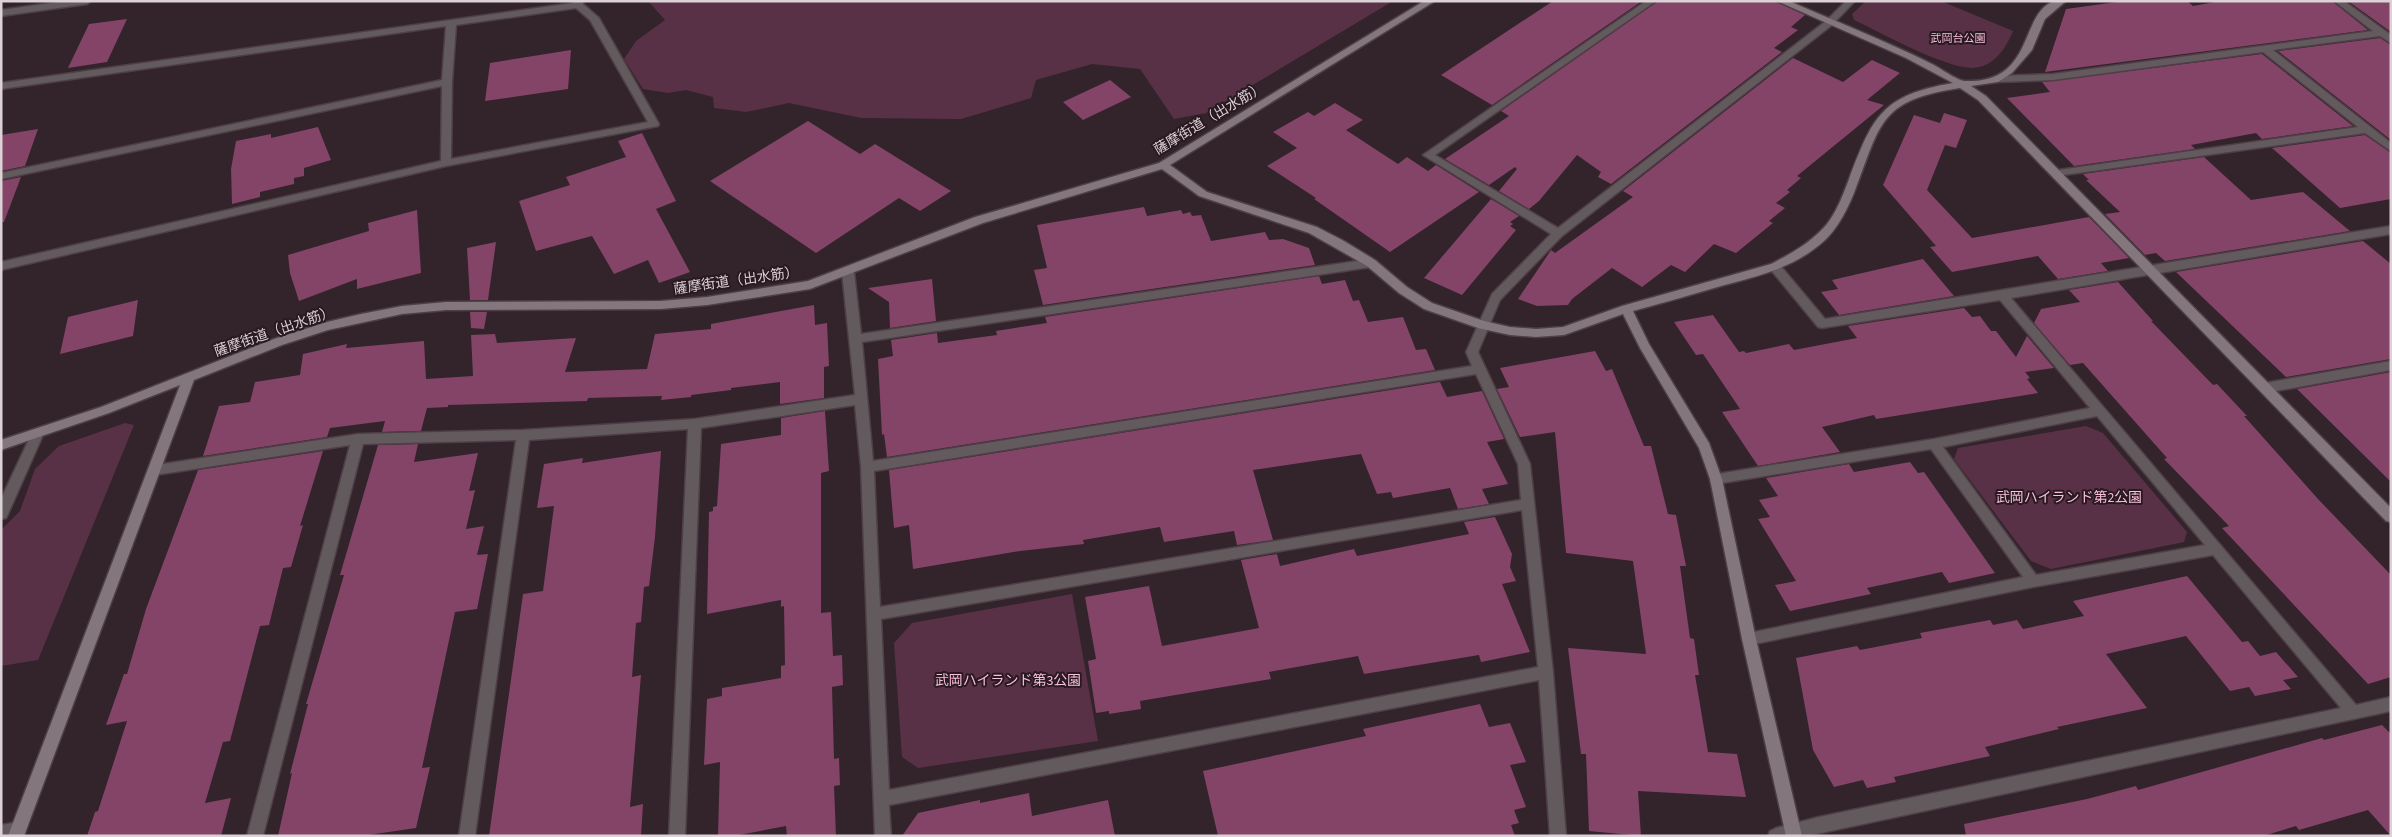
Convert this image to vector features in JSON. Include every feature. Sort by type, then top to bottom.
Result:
[{"type":"street","points":[[1,13],[87,1]]},
{"type":"street","name":"薩摩街道（出水筋）","points":[[1,445],[37,435],[278,342],[327,326],[402,310],[446,306],[660,305],[707,301],[810,285],[1031,202],[1107,183],[1163,165],[1430,1]]},
{"type":"street","points":[[1558,233],[1428,155],[1652,1]]},
{"type":"street","points":[[1780,1],[1911,57],[1963,85],[1982,98],[2391,517]]},
{"type":"street","points":[[1558,836],[1546,672],[1524,464],[1472,352],[1482,325],[1496,297],[1558,233],[1829,23],[1851,1]]},
{"type":"street","points":[[1998,79],[2021,59],[2030,46],[2039,20],[2049,8],[2062,1]]},
{"type":"street","points":[[2338,1],[2391,40]]},
{"type":"street","points":[[1,86],[451,24],[578,3],[594,18],[654,124],[446,163],[1,266]]},
{"type":"street","points":[[446,163],[447,82],[451,24]]},
{"type":"street","points":[[1163,165],[1203,194],[1313,230],[1371,263],[1403,290],[1428,306],[1482,325],[1528,333],[1564,331],[1626,309],[1775,267],[1817,242],[1835,223],[1843,209],[1867,143],[1886,112],[1908,98],[1998,79],[2053,77],[2268,50],[2381,33]]},
{"type":"street","points":[[2268,50],[2391,148]]},
{"type":"street","points":[[1,176],[447,82]]},
{"type":"street","points":[[2056,173],[2368,129]]},
{"type":"street","points":[[1775,267],[1822,324],[2003,296],[2148,269],[2391,230]]},
{"type":"street","points":[[856,340],[1371,263]]},
{"type":"street","points":[[848,272],[862,399],[883,836]]},
{"type":"street","points":[[2003,296],[2354,713]]},
{"type":"street","points":[[1626,309],[1644,345],[1705,447],[1716,479],[1749,639],[1794,833]]},
{"type":"street","points":[[2265,388],[2391,365]]},
{"type":"street","points":[[866,467],[1479,369]]},
{"type":"street","points":[[1,833],[17,833],[188,378]]},
{"type":"street","points":[[155,470],[358,439],[523,435],[695,424],[862,399]]},
{"type":"street","points":[[1716,479],[1934,444],[2099,411]]},
{"type":"street","points":[[677,836],[695,424]]},
{"type":"street","points":[[1,514],[37,435]]},
{"type":"street","points":[[467,836],[523,435]]},
{"type":"street","points":[[255,836],[358,439]]},
{"type":"street","points":[[1934,444],[2033,581]]},
{"type":"street","points":[[872,614],[1528,504]]},
{"type":"street","points":[[1749,639],[2033,581],[2215,549]]},
{"type":"street","points":[[881,799],[1546,672]]},
{"type":"street","points":[[1776,836],[2391,704]]},
{"type":"green space","points":[[648,1],[1393,1],[1206,113],[1174,119],[1140,69],[1092,64],[1036,80],[1031,98],[961,119],[861,118],[789,103],[746,112],[714,108],[713,97],[686,90],[668,93],[643,89],[624,59],[636,41],[665,20]]},
{"type":"green space","name":"武岡台公園","points":[[1866,1],[1941,1],[2013,31],[2003,50],[1993,60],[1980,67],[1961,66],[1930,56],[1854,20],[1852,14]]},
{"type":"green space","points":[[125,423],[134,425],[38,660],[1,666],[1,530],[20,511],[35,469],[59,446]]},
{"type":"green space","name":"武岡ハイランド第2公園","points":[[2086,426],[2103,433],[2187,532],[2184,542],[2051,569],[2031,561],[1954,459],[1958,448]]},
{"type":"green space","name":"武岡ハイランド第3公園","points":[[1072,594],[1098,741],[918,768],[902,757],[894,643],[912,623]]},
{"type":"building","points":[[1553,1],[1642,1],[1492,105],[1441,75]]},
{"type":"building","points":[[1658,1],[1775,1],[1805,15],[1791,27],[1798,30],[1774,48],[1782,52],[1611,184],[1598,177],[1601,172],[1577,155],[1539,201],[1529,209],[1499,191],[1517,169],[1515,167],[1489,185],[1445,159],[1509,116],[1501,111]]},
{"type":"building","points":[[2124,1],[2187,1],[2193,6],[2220,1],[2332,1],[2368,30],[2045,72],[2066,9]]},
{"type":"building","points":[[2348,1],[2391,1],[2391,32]]},
{"type":"building","points":[[127,19],[107,62],[68,68],[89,24]]},
{"type":"building","points":[[2380,38],[2391,45],[2391,140],[2278,51]]},
{"type":"building","points":[[571,50],[568,89],[485,101],[490,63]]},
{"type":"building","points":[[2262,54],[2353,126],[2262,139],[2256,133],[2191,145],[2195,149],[2074,166],[2007,98],[2050,92],[2042,82]]},
{"type":"building","points":[[1793,58],[1843,82],[1872,60],[1900,73],[1867,100],[1884,105],[1797,176],[1801,178],[1787,190],[1790,192],[1776,203],[1785,208],[1769,221],[1773,223],[1736,253],[1714,244],[1685,272],[1671,265],[1642,287],[1612,268],[1572,299],[1568,305],[1537,306],[1518,299],[1551,250],[1555,253],[1633,197],[1623,191]]},
{"type":"building","points":[[1110,80],[1131,97],[1083,120],[1063,102]]},
{"type":"building","points":[[1335,103],[1363,120],[1346,130],[1398,164],[1407,157],[1428,171],[1436,165],[1479,192],[1390,252],[1314,199],[1316,198],[1267,166],[1297,148],[1273,132],[1308,112],[1314,116]]},
{"type":"building","points":[[1944,113],[1967,120],[1956,148],[1945,145],[1927,190],[1972,238],[2089,217],[2129,258],[2101,263],[2108,271],[2058,279],[2038,256],[1952,272],[1930,247],[1936,246],[1883,185],[1914,115],[1940,123]]},
{"type":"building","points":[[808,121],[860,154],[875,144],[951,191],[920,211],[899,198],[816,253],[710,181]]},
{"type":"building","points":[[318,127],[331,160],[304,168],[304,176],[294,178],[294,184],[260,192],[260,197],[232,204],[231,169],[236,141],[271,134],[271,138]]},
{"type":"building","points":[[38,129],[25,166],[1,171],[1,135]]},
{"type":"building","points":[[642,133],[676,201],[656,209],[690,272],[659,283],[648,260],[614,274],[592,236],[536,251],[519,201],[570,185],[566,177],[626,157],[618,141]]},
{"type":"building","points":[[2365,135],[2391,153],[2391,199],[2340,208],[2272,148]]},
{"type":"building","points":[[2204,157],[2251,200],[2303,192],[2350,231],[2165,261],[2156,253],[2145,255],[2105,214],[2120,212],[2086,180],[2089,180],[2083,174]]},
{"type":"building","points":[[21,177],[4,222],[1,222],[1,181]]},
{"type":"building","points":[[1491,199],[1519,216],[1510,222],[1513,224],[1510,226],[1516,230],[1462,295],[1424,278]]},
{"type":"building","points":[[1144,207],[1147,216],[1181,210],[1183,214],[1190,212],[1192,216],[1201,215],[1211,241],[1265,232],[1269,240],[1283,239],[1309,248],[1315,265],[1043,305],[1034,270],[1047,268],[1037,225]]},
{"type":"building","points":[[417,210],[421,273],[357,289],[357,279],[299,301],[290,273],[288,255],[369,231],[368,223]]},
{"type":"building","points":[[2363,241],[2391,264],[2391,359],[2286,377],[2176,272]]},
{"type":"building","points":[[496,242],[488,300],[470,300],[467,248]]},
{"type":"building","points":[[1923,259],[1954,296],[1839,315],[1821,292],[1838,289],[1832,280]]},
{"type":"building","points":[[1319,276],[1322,284],[1345,280],[1353,301],[1359,300],[1368,322],[1403,317],[1416,350],[1426,349],[1435,370],[887,457],[884,434],[882,435],[878,359],[893,356],[891,340],[937,333],[938,343],[997,335],[996,331],[1047,323],[1045,317]]},
{"type":"building","points":[[932,279],[936,321],[890,328],[889,302],[868,288]]},
{"type":"building","points":[[2118,282],[2153,321],[2151,321],[2213,385],[2217,384],[2247,416],[2244,416],[2318,499],[2391,575],[2391,677],[2368,684],[2222,528],[2229,526],[2164,459],[2167,458],[2083,363],[2070,365],[2034,323],[2041,309],[2080,302],[2069,290]]},
{"type":"building","points":[[138,300],[133,336],[60,354],[68,317]]},
{"type":"building","points":[[814,305],[815,325],[827,323],[829,366],[824,367],[824,398],[780,404],[780,382],[731,388],[731,390],[691,395],[691,397],[661,400],[662,396],[588,398],[587,401],[448,405],[448,407],[427,408],[421,431],[382,432],[385,421],[330,428],[327,437],[203,456],[219,406],[250,402],[255,382],[300,375],[303,354],[347,344],[346,348],[424,341],[426,379],[473,376],[471,335],[495,334],[497,343],[576,338],[565,372],[647,369],[655,334],[711,329],[711,324]]},
{"type":"building","points":[[1964,308],[1972,317],[1980,316],[1991,331],[1996,331],[2016,357],[2027,336],[2054,368],[2025,372],[2030,378],[2027,379],[2038,393],[1876,419],[1874,415],[1822,427],[1840,452],[1758,466],[1722,412],[1740,409],[1703,354],[1696,355],[1674,322],[1713,315],[1739,352],[1744,351],[1746,353],[1789,344],[1794,350],[1857,338],[1848,326]]},
{"type":"building","points":[[470,312],[487,312],[484,329],[471,328]]},
{"type":"building","points":[[1595,351],[1606,371],[1612,369],[1644,446],[1651,446],[1668,514],[1676,515],[1686,566],[1680,566],[1690,638],[1694,639],[1699,675],[1695,675],[1708,752],[1737,754],[1746,797],[1638,791],[1641,836],[1589,831],[1586,754],[1581,754],[1568,648],[1646,654],[1633,561],[1566,553],[1555,432],[1520,437],[1497,389],[1509,387],[1500,368]]},
{"type":"building","points":[[2391,372],[2391,482],[2297,389]]},
{"type":"building","points":[[1440,382],[1447,397],[1482,391],[1504,439],[1487,442],[1508,484],[1482,489],[1489,504],[1458,509],[1450,488],[1393,498],[1391,492],[1377,494],[1361,454],[1253,470],[1273,540],[1237,545],[1234,531],[1164,542],[1160,527],[1083,540],[1084,544],[1020,551],[913,569],[909,525],[894,528],[889,470]]},
{"type":"building","points":[[825,411],[829,471],[821,473],[821,613],[831,612],[833,656],[842,655],[843,685],[832,687],[834,759],[839,758],[840,785],[834,786],[836,836],[787,836],[786,826],[734,836],[718,836],[720,762],[704,765],[707,699],[722,696],[722,688],[781,678],[781,666],[785,665],[784,606],[781,607],[781,600],[707,614],[709,512],[713,511],[713,507],[717,506],[721,444],[781,435],[781,418]]},
{"type":"building","points":[[418,444],[414,462],[478,453],[469,491],[475,490],[466,529],[484,526],[477,555],[488,554],[477,609],[455,612],[422,768],[430,767],[416,828],[361,836],[278,836],[292,773],[290,774],[308,704],[306,704],[344,575],[340,575],[378,445]]},
{"type":"building","points":[[323,451],[300,526],[303,525],[291,567],[283,568],[269,625],[260,626],[230,741],[223,742],[205,803],[231,798],[221,836],[87,836],[95,812],[98,811],[127,721],[106,725],[124,674],[127,674],[146,609],[198,470]]},
{"type":"building","points":[[661,451],[655,537],[649,586],[644,587],[641,622],[636,623],[632,677],[641,675],[630,807],[643,804],[641,836],[489,836],[523,594],[543,591],[554,506],[537,508],[544,464],[583,458],[582,463]]},
{"type":"building","points":[[1910,462],[1918,473],[1924,472],[1995,573],[1949,583],[1942,572],[1867,588],[1871,594],[1790,611],[1775,585],[1796,581],[1758,519],[1770,517],[1759,500],[1778,496],[1766,478],[1849,464],[1854,472]]},
{"type":"building","points":[[1495,517],[1512,554],[1510,567],[1516,581],[1502,584],[1530,652],[1481,662],[1479,655],[1364,674],[1358,656],[1269,672],[1271,679],[1140,701],[1141,709],[1109,714],[1109,711],[1096,713],[1088,661],[1096,659],[1085,597],[1149,586],[1162,646],[1259,628],[1241,560],[1277,554],[1280,566],[1354,549],[1357,556],[1469,534],[1464,522]]},
{"type":"building","points":[[2187,576],[2242,642],[2248,641],[2260,656],[2276,652],[2298,677],[2283,680],[2291,689],[2255,696],[2249,687],[2230,691],[2186,636],[2106,654],[2147,708],[2057,727],[2059,729],[1985,747],[1990,756],[1894,777],[1896,782],[1867,788],[1863,780],[1834,787],[1813,750],[1796,658],[1857,646],[1860,650],[1922,638],[1920,633],[1990,620],[1993,625],[2017,620],[2023,629],[2084,616],[2073,601]]},
{"type":"building","points":[[1480,704],[1489,727],[1510,723],[1526,762],[1510,765],[1526,807],[1514,810],[1519,823],[1511,825],[1515,836],[1218,836],[1203,771],[1366,736],[1363,729]]},
{"type":"building","points":[[2382,725],[2391,734],[2391,836],[2368,810],[2299,830],[2296,826],[2263,836],[1966,836],[1964,824],[2087,799],[2136,786],[2138,790],[2322,738],[2324,740]]},
{"type":"building","points":[[1029,793],[1032,816],[1108,800],[1115,836],[902,836],[918,813],[980,800],[980,803]]}]
